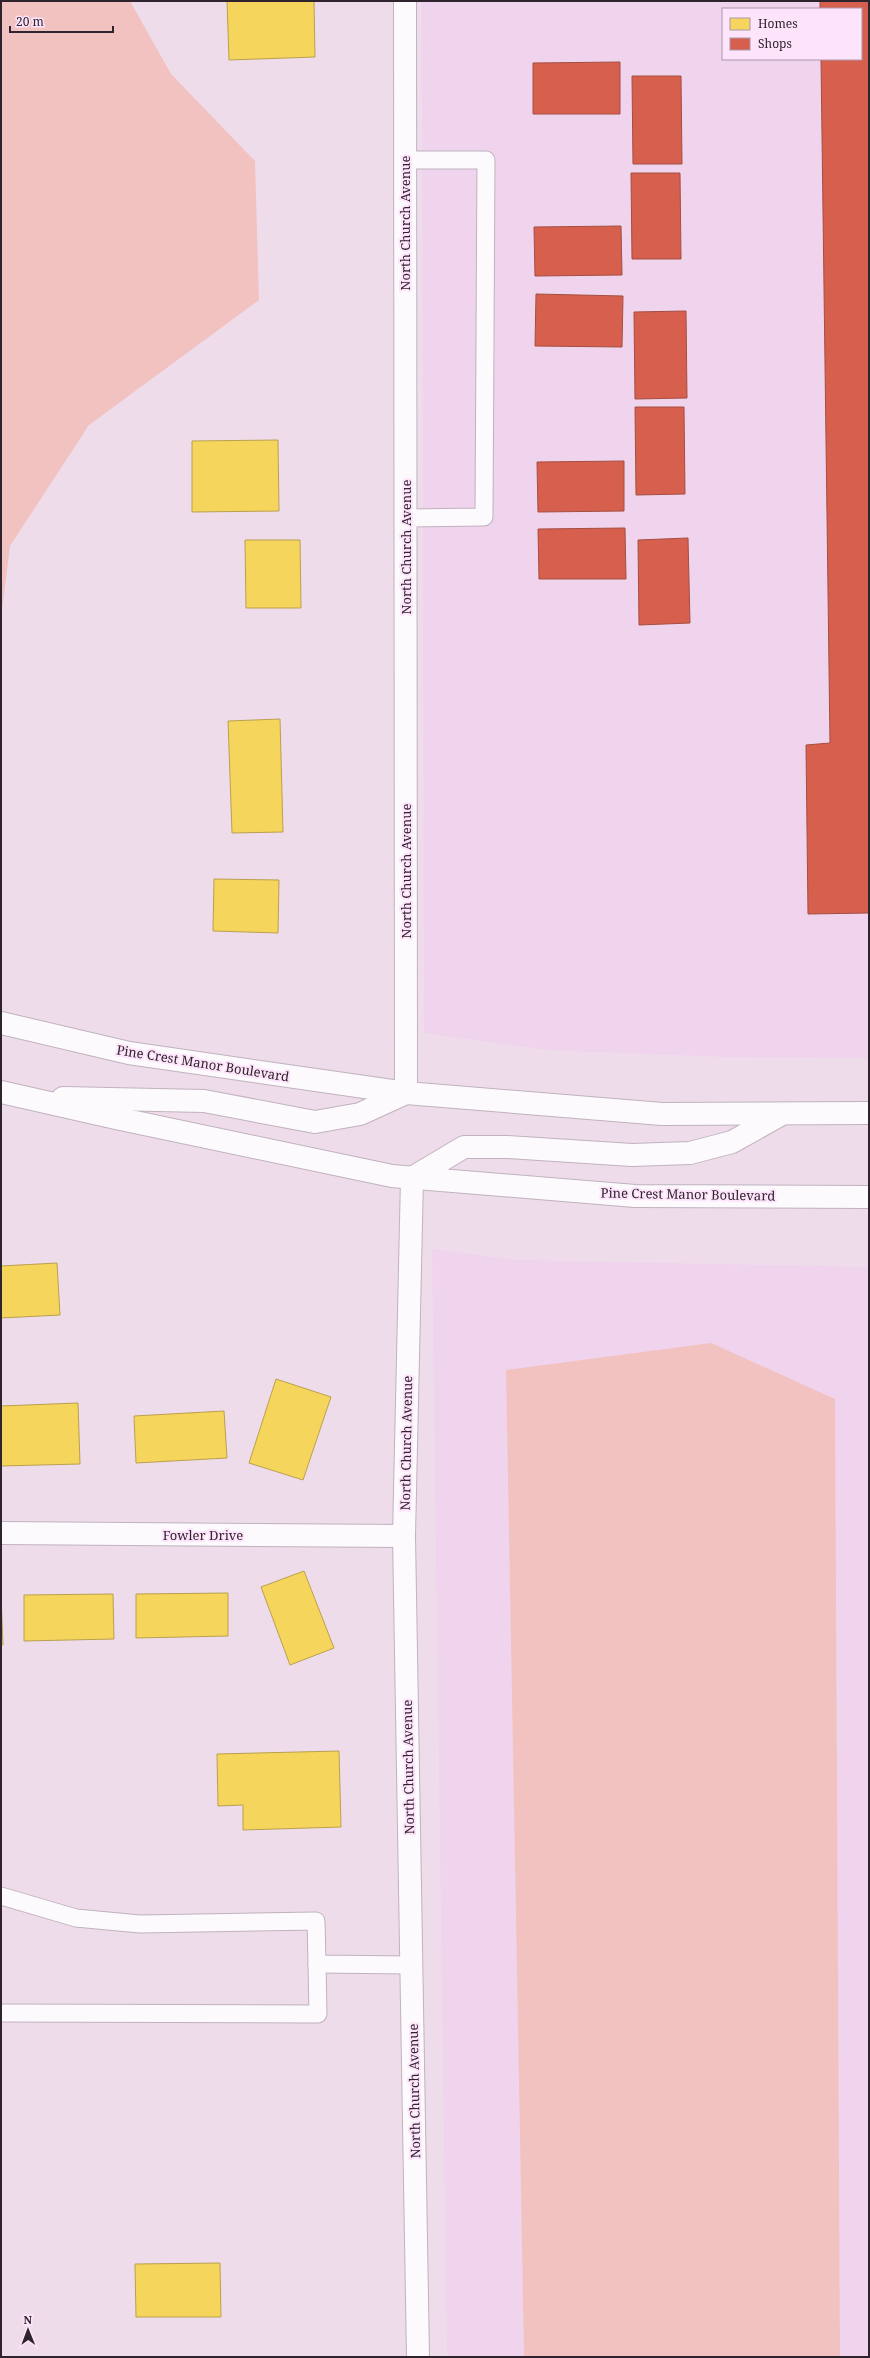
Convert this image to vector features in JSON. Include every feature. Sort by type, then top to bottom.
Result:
[{"type":"street","name":"North Church Avenue","points":[[405,1],[406,1093]]},
{"type":"street","name":"Pine Crest Manor Boulevard","points":[[1,1023],[129,1053],[406,1093],[662,1114],[869,1113]]},
{"type":"street","name":"Pine Crest Manor Boulevard","points":[[1,1092],[392,1176],[635,1196],[869,1197]]},
{"type":"street","name":"Pine Crest Manor Boulevard","points":[[26,1098],[110,1098],[204,1101],[315,1122],[360,1114],[406,1093]]},
{"type":"street","name":"Pine Crest Manor Boulevard","points":[[412,1178],[464,1147],[507,1147],[632,1156],[690,1153],[732,1142],[783,1114]]},
{"type":"street","name":"North Church Avenue","points":[[412,1178],[404,1536],[418,2357]]},
{"type":"street","name":"Fowler Drive","points":[[1,1533],[404,1536]]},
{"type":"lane","points":[[405,160],[486,160],[484,517],[406,518]]},
{"type":"lane","points":[[1,1896],[76,1918],[140,1924],[316,1920],[318,2014],[1,2013]]},
{"type":"lane","points":[[317,1964],[412,1966]]},
{"type":"shaded area","points":[[1,1],[130,1],[171,74],[255,161],[259,300],[89,425],[10,546],[1,618]]},
{"type":"shaded area","points":[[422,1],[869,1],[869,1058],[726,1057],[548,1050],[424,1033]]},
{"type":"shaded area","points":[[432,1249],[513,1260],[869,1267],[869,2357],[840,2357],[835,1399],[506,1370],[524,2357],[447,2357]]},
{"type":"shaded area","points":[[711,1343],[835,1399],[840,2357],[524,2357],[506,1370]]},
{"type":"building: Homes","points":[[227,1],[314,1],[315,57],[229,60]]},
{"type":"building: Homes","points":[[278,440],[279,511],[192,512],[192,441]]},
{"type":"building: Homes","points":[[245,540],[300,540],[301,608],[246,608]]},
{"type":"building: Homes","points":[[280,719],[283,832],[232,833],[228,721]]},
{"type":"building: Homes","points":[[214,879],[279,880],[278,933],[213,931]]},
{"type":"building: Homes","points":[[57,1263],[60,1315],[1,1318],[1,1266]]},
{"type":"building: Homes","points":[[276,1379],[331,1397],[303,1480],[249,1463]]},
{"type":"building: Homes","points":[[78,1403],[80,1464],[1,1466],[1,1406]]},
{"type":"building: Homes","points":[[224,1411],[227,1458],[136,1463],[134,1416]]},
{"type":"building: Homes","points":[[304,1571],[334,1648],[290,1665],[261,1587]]},
{"type":"building: Homes","points":[[228,1593],[228,1636],[136,1638],[136,1594]]},
{"type":"building: Homes","points":[[113,1594],[114,1639],[24,1641],[24,1595]]},
{"type":"building: Homes","points":[[1,1595],[3,1645],[1,1645]]},
{"type":"building: Homes","points":[[339,1751],[341,1827],[243,1830],[243,1805],[218,1806],[217,1754]]},
{"type":"building: Homes","points":[[220,2263],[221,2317],[136,2317],[135,2264]]},
{"type":"building: Shops","points":[[820,1],[869,1],[869,913],[808,914],[806,745],[830,743],[821,60],[862,60],[862,8],[820,8]]},
{"type":"building: Shops","points":[[620,62],[620,114],[533,114],[533,63]]},
{"type":"building: Shops","points":[[632,76],[681,76],[682,164],[633,164]]},
{"type":"building: Shops","points":[[631,173],[680,173],[681,259],[632,259]]},
{"type":"building: Shops","points":[[621,226],[622,275],[535,276],[534,227]]},
{"type":"building: Shops","points":[[536,294],[623,296],[622,347],[535,346]]},
{"type":"building: Shops","points":[[686,311],[687,398],[635,399],[634,312]]},
{"type":"building: Shops","points":[[635,407],[684,407],[685,494],[636,495]]},
{"type":"building: Shops","points":[[624,461],[624,511],[538,512],[537,462]]},
{"type":"building: Shops","points":[[625,528],[626,579],[539,579],[538,529]]},
{"type":"building: Shops","points":[[688,538],[690,623],[639,625],[638,540]]}]
